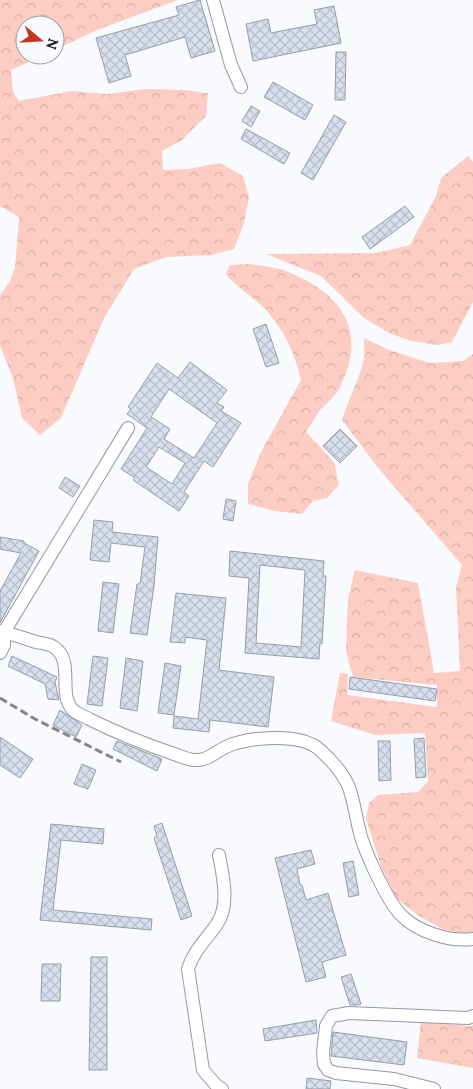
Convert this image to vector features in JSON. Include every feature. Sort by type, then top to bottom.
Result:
[{"type":"street","points":[[213,0],[231,65],[240,87]]},
{"type":"street","points":[[0,654],[4,645],[2,632],[128,428]]},
{"type":"street","points":[[2,632],[54,647],[62,656],[66,676],[67,702],[74,711],[102,725],[168,752],[194,760],[207,758],[226,747],[240,742],[280,738],[295,738],[309,742],[319,748],[340,773],[348,786],[362,840],[380,879],[400,914],[424,930],[450,938],[473,939]]},
{"type":"street","points":[[219,855],[223,878],[224,904],[219,922],[192,956],[188,969],[203,1070],[222,1089]]},
{"type":"street","points":[[434,1089],[394,1080],[336,1073],[328,1070],[324,1064],[323,1052],[326,1026],[332,1016],[349,1013],[468,1018],[473,1016]]},
{"type":"green space","points":[[0,0],[178,0],[97,30],[65,45],[65,15],[15,15],[15,65],[22,65],[11,70],[13,92],[19,101],[71,91],[107,94],[145,89],[185,90],[208,93],[206,116],[182,140],[162,151],[163,170],[188,169],[220,163],[243,176],[249,197],[244,223],[234,249],[211,255],[166,257],[134,269],[104,318],[61,418],[40,435],[22,418],[13,378],[0,346],[0,295],[9,283],[15,268],[19,217],[0,206]]},
{"type":"green space","points":[[468,156],[473,162],[473,302],[452,342],[438,345],[411,341],[389,333],[364,318],[321,276],[266,254],[377,253],[410,245],[436,196],[441,178]]},
{"type":"green space","points":[[249,264],[286,271],[321,290],[334,302],[344,316],[350,331],[351,348],[348,367],[340,387],[318,413],[306,432],[334,462],[339,485],[327,498],[313,501],[302,514],[275,511],[248,504],[248,484],[261,452],[301,380],[296,361],[278,326],[262,306],[234,283],[226,273],[230,265]]},
{"type":"green space","points":[[364,338],[389,350],[430,363],[463,361],[473,354],[473,932],[468,934],[444,930],[419,916],[396,898],[382,869],[366,819],[369,803],[378,795],[418,792],[428,781],[425,733],[375,735],[331,721],[340,673],[348,674],[347,695],[437,707],[437,685],[353,677],[346,651],[348,599],[355,570],[418,583],[434,673],[460,671],[456,587],[462,565],[378,468],[342,420],[362,366]]},
{"type":"green space","points":[[421,1021],[473,1025],[473,1068],[417,1058]]},
{"type":"building","points":[[200,0],[215,51],[191,58],[185,37],[125,55],[131,76],[109,83],[96,38],[179,15],[176,7]]},
{"type":"building","points":[[334,6],[341,43],[253,61],[246,24],[268,19],[271,33],[317,24],[314,10]]},
{"type":"building","points":[[336,52],[346,52],[345,100],[335,100]]},
{"type":"building","points":[[273,82],[313,105],[305,120],[264,97]]},
{"type":"building","points":[[251,106],[260,111],[251,127],[242,121]]},
{"type":"building","points":[[334,115],[346,122],[313,180],[301,173]]},
{"type":"building","points":[[246,129],[290,153],[284,164],[241,139]]},
{"type":"building","points":[[405,206],[414,217],[370,249],[362,237]]},
{"type":"building","points":[[266,324],[279,363],[266,367],[253,329]]},
{"type":"building","points":[[190,362],[227,390],[217,403],[224,407],[221,411],[241,423],[213,467],[204,461],[184,492],[189,496],[179,511],[133,480],[135,478],[121,469],[147,428],[127,414],[131,409],[128,407],[157,363],[178,378]],"holes":[[[169,389],[217,423],[194,458],[164,439],[170,429],[151,417]],[[159,447],[185,463],[172,484],[146,467]]]},
{"type":"building","points":[[340,429],[357,446],[340,463],[323,446]]},
{"type":"building","points":[[65,477],[80,486],[73,497],[59,488]]},
{"type":"building","points":[[226,499],[236,501],[233,521],[223,519]]},
{"type":"building","points":[[94,520],[113,522],[112,532],[158,537],[147,635],[130,633],[137,584],[140,584],[145,547],[111,543],[109,562],[90,560]]},
{"type":"building","points":[[0,537],[24,541],[24,543],[39,551],[0,623],[0,591],[21,553],[0,549]]},
{"type":"building","points":[[230,551],[324,561],[323,576],[326,576],[322,644],[320,643],[319,659],[245,653],[249,578],[229,576]],"holes":[[[260,565],[305,570],[301,647],[256,643]]]},
{"type":"building","points":[[103,582],[119,584],[113,633],[98,631]]},
{"type":"building","points":[[176,593],[226,598],[219,670],[274,677],[268,727],[210,720],[209,732],[173,728],[174,716],[198,719],[207,640],[185,637],[185,643],[170,642]]},
{"type":"building","points":[[12,656],[57,677],[55,682],[59,700],[48,699],[45,684],[8,666]]},
{"type":"building","points":[[93,656],[108,658],[102,706],[87,704]]},
{"type":"building","points":[[126,658],[143,661],[137,711],[120,708]]},
{"type":"building","points":[[165,663],[181,666],[174,715],[158,713]]},
{"type":"building","points":[[350,677],[437,689],[435,701],[349,689]]},
{"type":"building","points":[[60,710],[82,725],[76,737],[53,725]]},
{"type":"building","points":[[0,737],[33,759],[20,778],[0,765]]},
{"type":"building","points":[[424,738],[426,777],[416,778],[414,739]]},
{"type":"building","points":[[117,741],[162,759],[157,771],[113,749]]},
{"type":"building","points":[[378,741],[390,741],[391,780],[379,781]]},
{"type":"building","points":[[82,764],[96,770],[88,789],[74,784]]},
{"type":"building","points":[[162,823],[192,916],[181,920],[154,838],[157,836],[154,826]]},
{"type":"building","points":[[51,824],[104,829],[103,844],[61,840],[53,910],[152,919],[151,930],[40,920]]},
{"type":"building","points":[[311,850],[315,864],[297,869],[300,885],[302,885],[306,900],[328,893],[346,955],[322,962],[326,977],[306,982],[275,858]]},
{"type":"building","points":[[353,861],[359,895],[349,897],[343,863]]},
{"type":"building","points":[[91,957],[107,957],[107,1070],[89,1070]]},
{"type":"building","points":[[42,964],[61,964],[60,1001],[41,1001]]},
{"type":"building","points":[[351,974],[361,1004],[350,1005],[341,977]]},
{"type":"building","points":[[316,1020],[317,1033],[265,1041],[263,1029]]},
{"type":"building","points":[[333,1032],[407,1042],[404,1065],[331,1056]]},
{"type":"building","points":[[307,1078],[331,1081],[330,1089],[306,1089]]},
{"type":"railway","points":[[0,698],[35,719],[121,762]]}]
